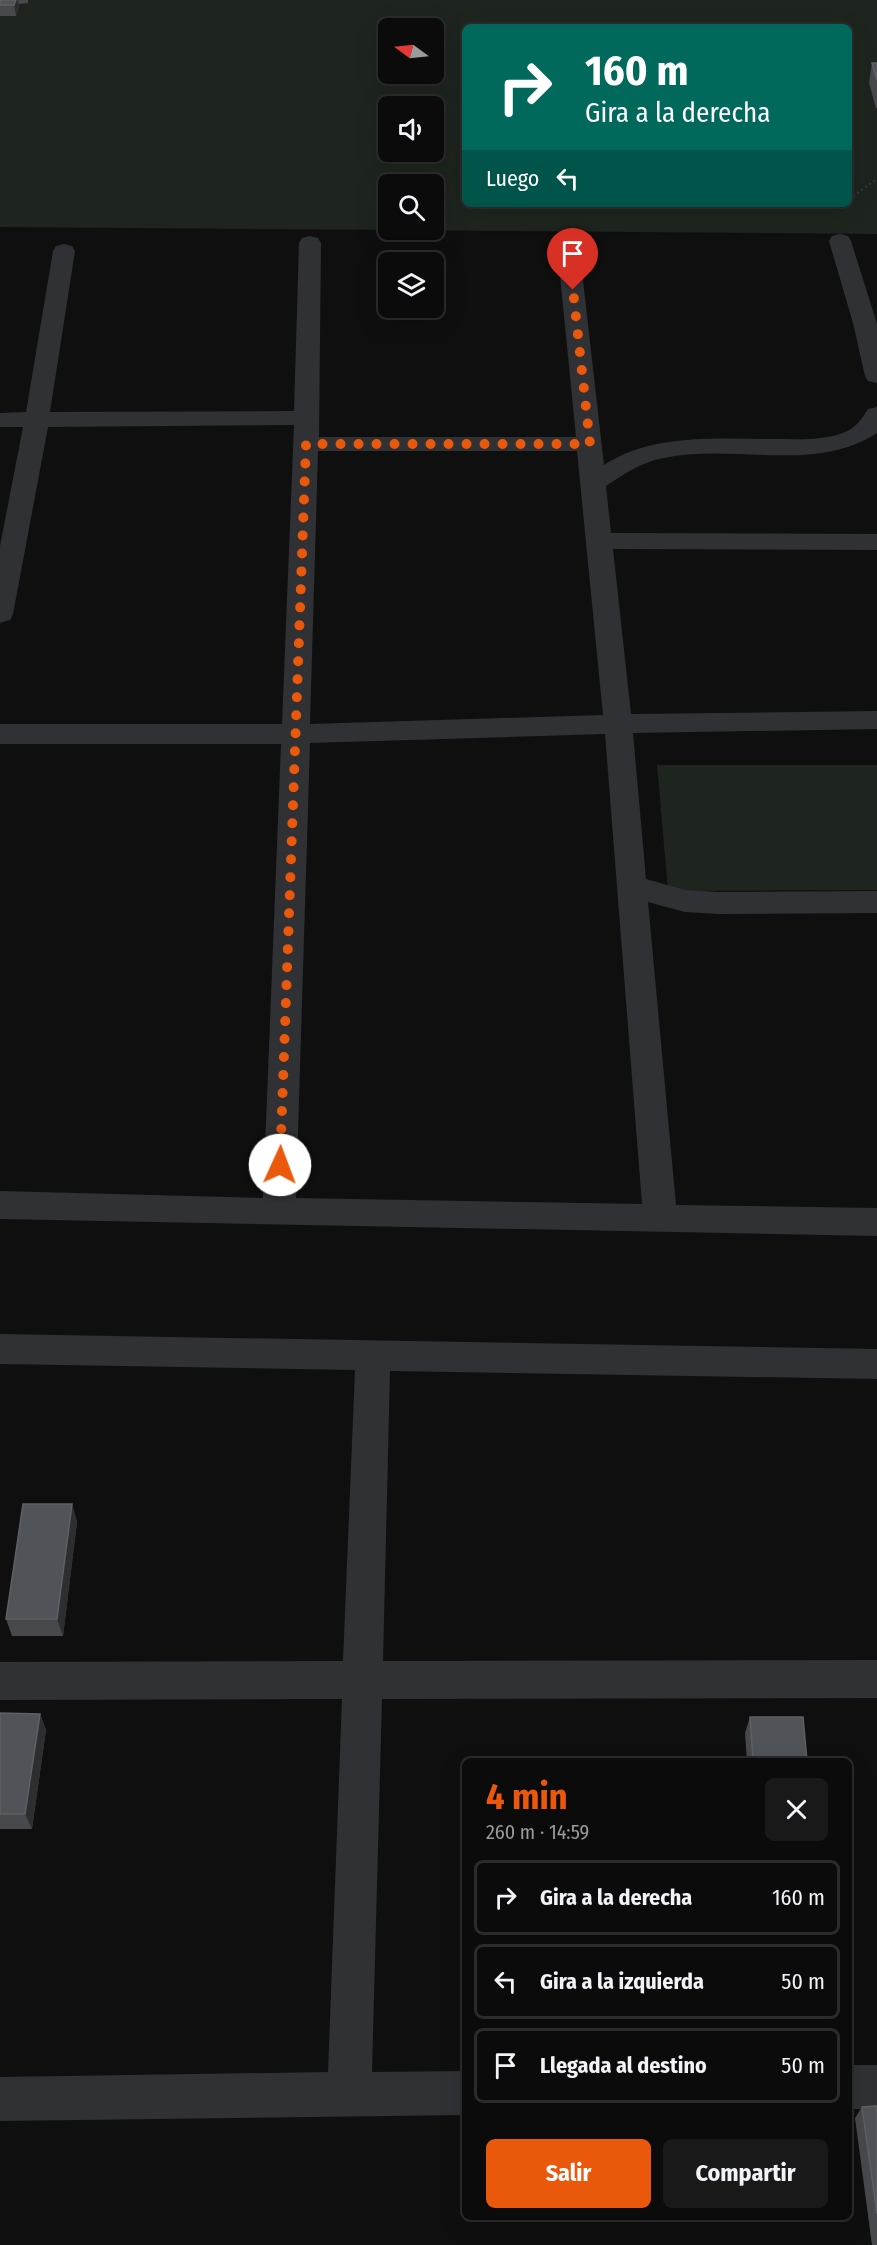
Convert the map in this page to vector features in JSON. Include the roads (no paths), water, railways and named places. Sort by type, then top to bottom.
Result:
[{"type":"street","points":[[840,241],[866,323],[877,376]]},
{"type":"street","points":[[279,1212],[306,431],[310,243]]},
{"type":"street","points":[[568,245],[618,724],[660,1218]]},
{"type":"street","points":[[0,614],[37,420],[64,251]]},
{"type":"street","points":[[592,484],[627,462],[662,450],[719,446],[811,447],[851,439],[874,424],[877,414]]},
{"type":"street","points":[[0,420],[590,444]]},
{"type":"street","points":[[598,542],[877,542]]},
{"type":"street","points":[[0,734],[294,734],[618,724],[877,720]]},
{"type":"street","points":[[632,886],[696,902],[877,902]]},
{"type":"street","points":[[0,1205],[877,1222]]},
{"type":"street","points":[[0,1349],[877,1364]]},
{"type":"street","points":[[349,2094],[373,1355]]},
{"type":"street","points":[[0,1682],[877,1679]]},
{"type":"street","points":[[852,2087],[877,2087]]},
{"type":"street","points":[[0,2099],[462,2093]]}]
